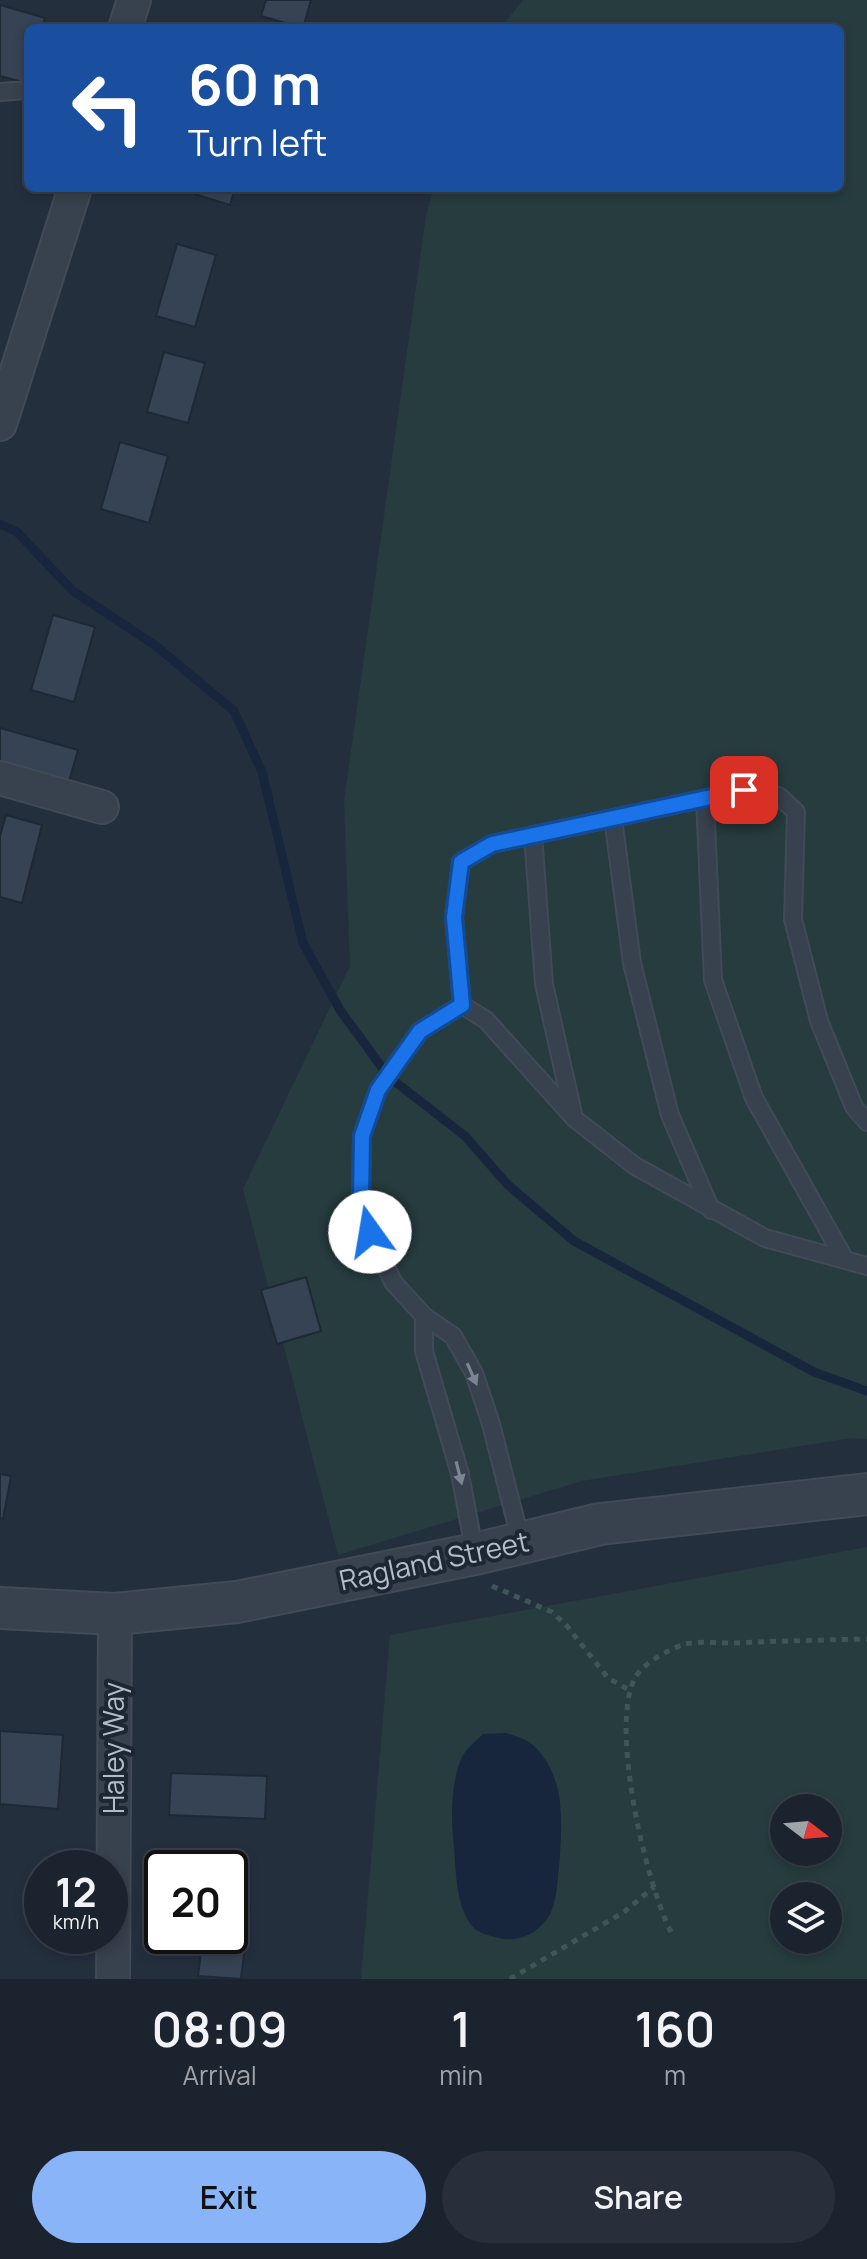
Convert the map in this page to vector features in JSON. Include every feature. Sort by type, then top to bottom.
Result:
[{"type":"street","points":[[126,24],[134,0]]},
{"type":"street","points":[[0,424],[74,192]]},
{"type":"street","points":[[0,778],[102,807]]},
{"type":"street","name":"Ragland Street","points":[[0,1608],[115,1614],[237,1602],[475,1554],[600,1524],[867,1494]]},
{"type":"street","name":"Haley Way","points":[[113,1979],[115,1614]]},
{"type":"lane","points":[[0,92],[24,90]]},
{"type":"lane","points":[[462,1005],[454,917],[461,862],[492,844],[744,790],[779,796],[796,812],[793,919],[819,1021],[854,1107],[867,1122]]},
{"type":"lane","points":[[705,799],[713,980],[754,1098],[845,1260]]},
{"type":"lane","points":[[613,818],[632,963],[670,1115],[711,1210]]},
{"type":"lane","points":[[533,835],[544,984],[575,1119]]},
{"type":"lane","points":[[462,1005],[486,1020],[575,1119],[635,1166],[765,1238],[867,1266]]},
{"type":"lane","points":[[462,1005],[420,1031],[378,1090],[362,1136],[361,1198],[370,1232],[393,1282],[424,1316],[453,1336],[474,1373],[491,1424],[521,1543]]},
{"type":"lane","points":[[424,1316],[424,1351],[460,1474],[475,1554]]},
{"type":"path","points":[[475,1554],[480,1578],[496,1589],[552,1612],[608,1678],[631,1691]]},
{"type":"path","points":[[671,1932],[659,1907],[636,1819],[627,1754],[627,1704],[635,1676],[652,1661],[685,1644],[867,1639]]},
{"type":"path","points":[[510,1979],[624,1912],[654,1887]]},
{"type":"green space","points":[[523,0],[867,0],[867,1439],[852,1438],[582,1481],[338,1555],[243,1189],[350,966],[344,801],[426,216],[433,192],[844,192],[844,24],[504,24]]},
{"type":"green space","points":[[867,1547],[867,1979],[361,1979],[390,1635]]},
{"type":"water","points":[[506,1733],[531,1744],[545,1759],[557,1787],[561,1819],[559,1867],[552,1908],[538,1929],[510,1939],[478,1931],[464,1912],[457,1879],[452,1814],[455,1779],[464,1754],[483,1734]]},
{"type":"building","points":[[266,0],[311,0],[304,24],[289,24],[261,16]]},
{"type":"building","points":[[0,5],[45,18],[43,24],[24,24],[24,82],[0,76]]},
{"type":"building","points":[[191,192],[234,192],[230,205]]},
{"type":"building","points":[[177,244],[216,255],[195,327],[156,316]]},
{"type":"building","points":[[164,352],[205,363],[188,423],[147,412]]},
{"type":"building","points":[[120,442],[168,456],[149,523],[101,509]]},
{"type":"building","points":[[53,615],[95,627],[74,702],[31,690]]},
{"type":"building","points":[[0,728],[78,750],[68,785],[0,766]]},
{"type":"building","points":[[6,815],[42,825],[22,903],[0,897],[0,836]]},
{"type":"building","points":[[306,1277],[321,1331],[277,1344],[261,1290]]},
{"type":"building","points":[[0,1474],[11,1476],[3,1519],[0,1518]]},
{"type":"building","points":[[0,1731],[63,1735],[58,1809],[0,1804]]},
{"type":"building","points":[[171,1773],[267,1776],[265,1819],[169,1815]]},
{"type":"building","points":[[201,1954],[244,1954],[241,1979],[198,1976]]},
{"type":"waterway","points":[[0,524],[17,532],[73,591],[156,646],[234,711],[262,772],[303,943],[340,1010],[389,1077],[465,1136],[508,1185],[574,1241],[814,1372],[867,1391]]},
{"type":"route","points":[[370,1232],[361,1198],[362,1136],[378,1090],[420,1031],[462,1005],[454,917],[461,862],[492,844],[744,790]]}]
